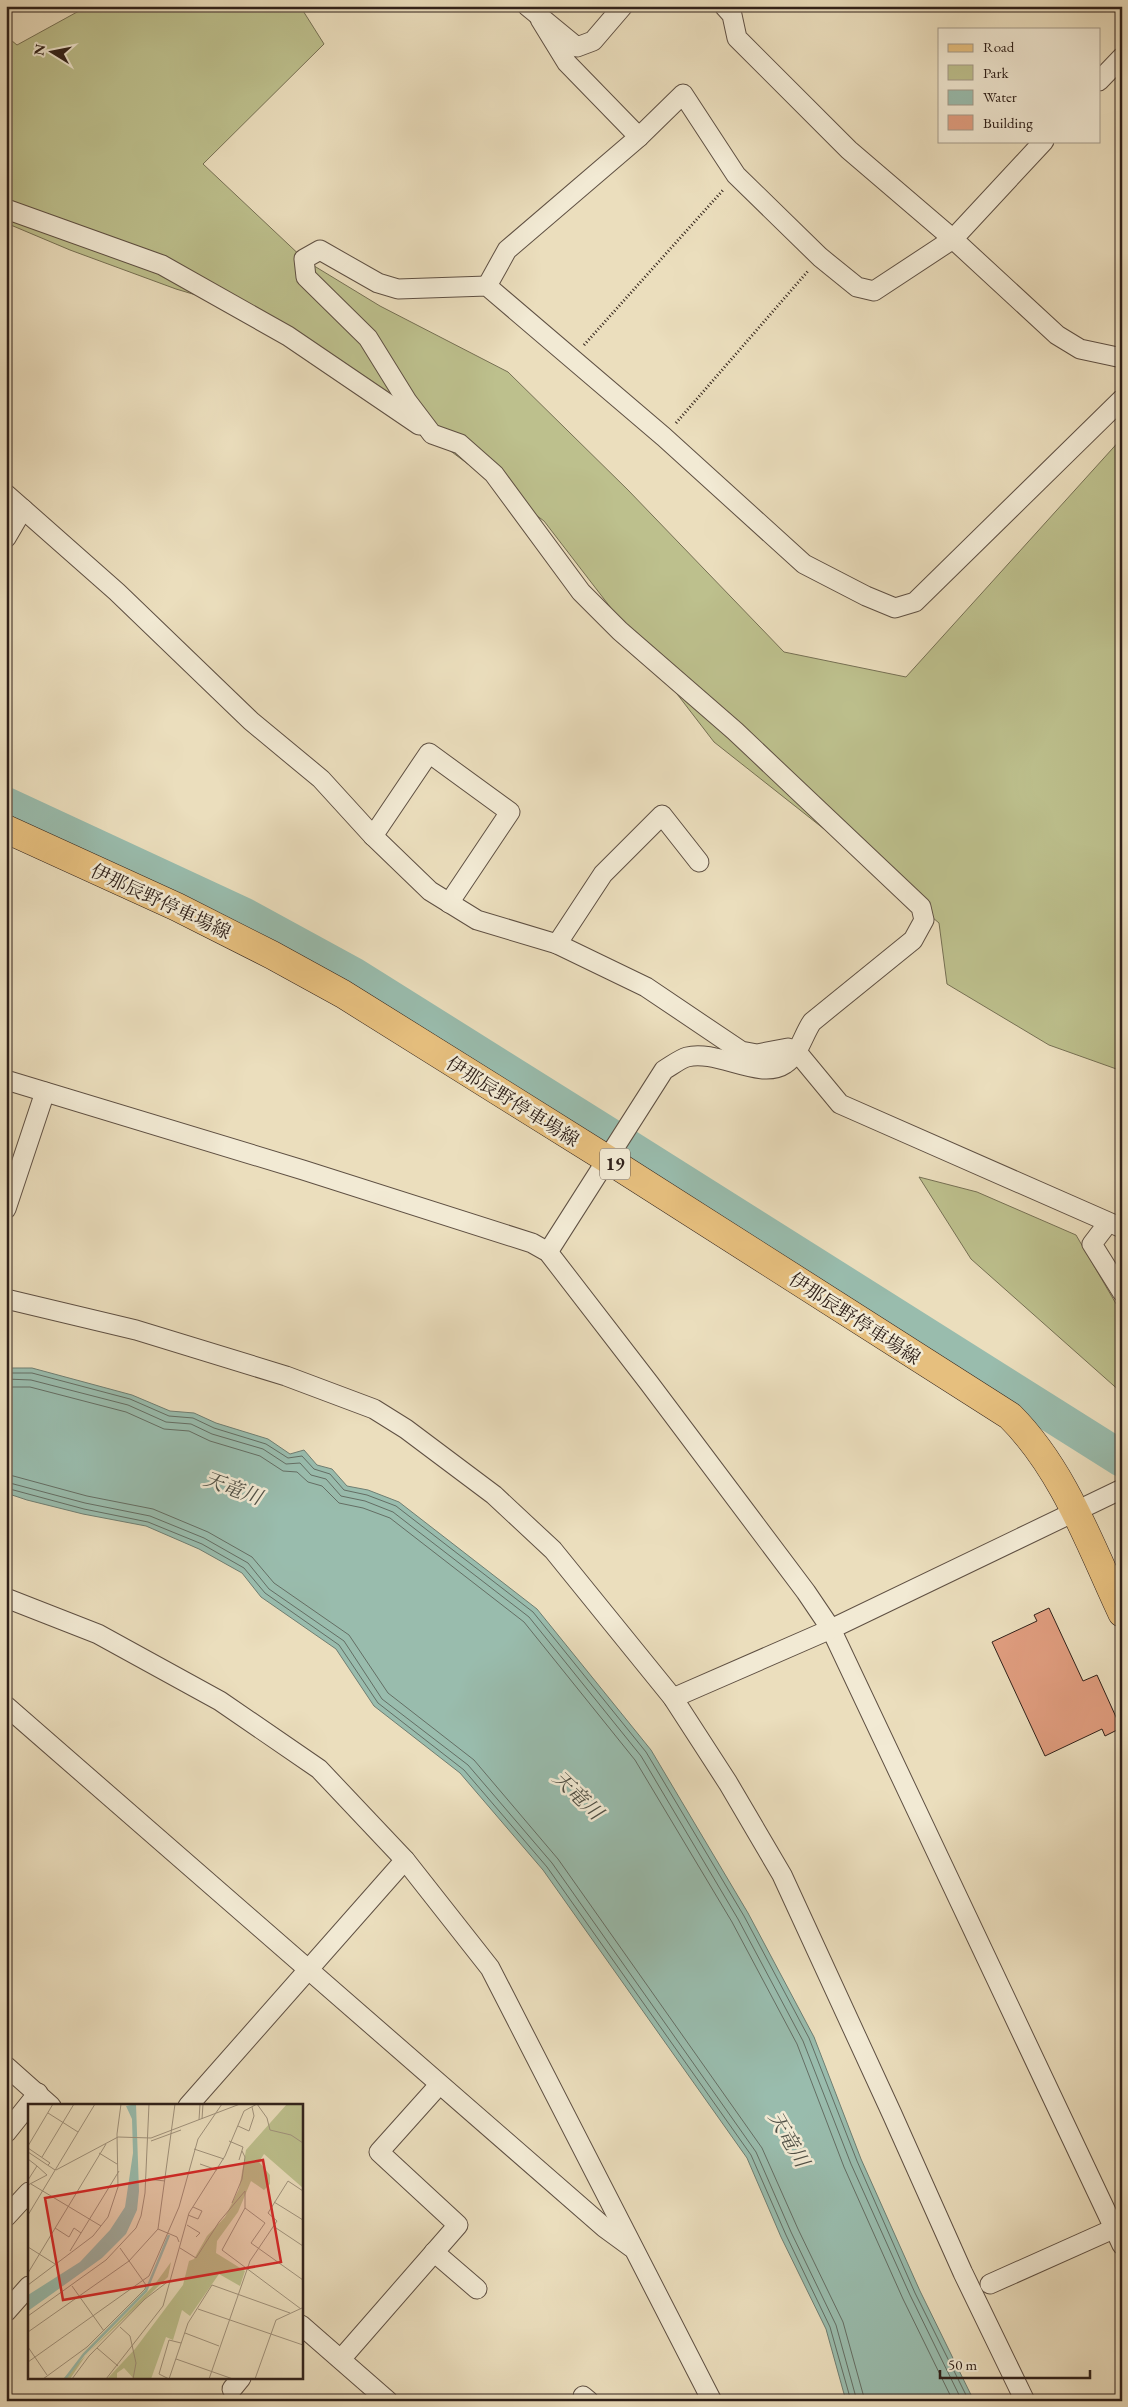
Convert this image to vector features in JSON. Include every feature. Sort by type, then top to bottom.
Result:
[{"type":"main road","name":"伊那辰野停車場線","points":[[6,829],[177,907],[280,959],[343,994],[607,1159],[1010,1416],[1030,1436],[1054,1471],[1122,1613]]},
{"type":"street","points":[[533,12],[577,47],[593,41],[623,6]]},
{"type":"street","points":[[733,9],[737,38],[849,150],[953,239],[1057,335],[1080,349],[1122,358]]},
{"type":"street","points":[[533,12],[567,64],[639,137]]},
{"type":"street","points":[[1100,80],[1122,57]]},
{"type":"street","points":[[486,286],[507,250],[639,137],[683,94],[736,175],[820,257],[857,287],[874,291],[953,239],[1043,142]]},
{"type":"street","points":[[6,209],[162,265],[288,336],[432,434],[460,444],[494,474],[582,592],[620,631],[734,731],[921,907],[924,920],[913,940],[812,1022],[804,1033],[796,1052],[785,1064],[774,1068],[748,1067],[709,1056],[687,1057],[664,1070],[548,1252]]},
{"type":"street","points":[[432,434],[407,401],[368,338],[306,278],[304,259],[320,250],[378,283],[398,289],[486,286],[664,436],[804,564],[866,596],[895,608],[915,602],[1122,399]]},
{"type":"street","points":[[6,494],[117,592],[251,721],[321,779],[373,836],[430,891],[477,920],[558,944],[646,987],[741,1051],[757,1054],[788,1048],[796,1052],[840,1104],[1115,1226],[1092,1244],[1122,1292]]},
{"type":"street","points":[[6,538],[23,509]]},
{"type":"street","points":[[373,836],[429,753],[510,812],[449,903]]},
{"type":"street","points":[[558,944],[602,874],[662,815],[699,862]]},
{"type":"street","points":[[6,1080],[303,1170],[532,1243],[548,1252],[806,1592],[831,1629],[1118,2226],[1122,2245]]},
{"type":"street","points":[[6,1209],[45,1092]]},
{"type":"street","points":[[6,1299],[136,1330],[286,1376],[374,1409],[406,1429],[479,1483],[553,1550],[674,1698],[728,1782],[782,1875],[963,2273],[1025,2401]]},
{"type":"street","points":[[674,1698],[831,1629],[1122,1489]]},
{"type":"street","points":[[6,1598],[98,1634],[220,1701],[319,1769],[405,1860],[490,1968],[712,2401]]},
{"type":"street","points":[[6,1706],[310,1970],[438,2085],[605,2228],[634,2250]]},
{"type":"street","points":[[190,2104],[310,1970],[405,1860]]},
{"type":"street","points":[[6,2066],[44,2100]]},
{"type":"street","points":[[341,2359],[458,2225],[378,2152],[438,2085]]},
{"type":"street","points":[[6,2133],[28,2114]]},
{"type":"street","points":[[6,2217],[28,2193]]},
{"type":"street","points":[[990,2284],[1118,2226]]},
{"type":"street","points":[[434,2252],[477,2290]]},
{"type":"street","points":[[6,2312],[28,2287]]},
{"type":"street","points":[[302,2326],[341,2359],[380,2398]]},
{"type":"path","points":[[572,358],[736,175]]},
{"type":"path","points":[[664,436],[820,257]]},
{"type":"green space","points":[[88,6],[300,6],[324,44],[203,164],[306,261],[380,306],[508,372],[628,490],[784,652],[906,677],[1122,438],[1122,1071],[1049,1045],[947,984],[939,923],[886,878],[714,742],[544,521],[273,318],[176,289],[70,250],[6,223],[6,36],[17,45]]},
{"type":"green space","points":[[919,1177],[977,1192],[1076,1235],[1122,1314],[1122,1393],[971,1259]]},
{"type":"water","name":"天竜川","points":[[6,1368],[32,1368],[132,1395],[170,1411],[194,1413],[216,1423],[268,1439],[290,1454],[304,1450],[317,1465],[332,1469],[347,1486],[368,1490],[399,1502],[537,1609],[651,1750],[748,1913],[814,2037],[861,2159],[920,2291],[974,2401],[846,2401],[826,2329],[781,2237],[747,2158],[543,1870],[460,1773],[374,1706],[336,1649],[261,1597],[242,1573],[199,1549],[146,1526],[83,1514],[6,1493]]},
{"type":"building","points":[[1049,1608],[1083,1681],[1097,1675],[1121,1728],[1105,1736],[1102,1729],[1045,1756],[992,1642],[1037,1621],[1034,1615]]},
{"type":"waterway","points":[[6,805],[243,915],[353,975],[613,1138]]},
{"type":"waterway","points":[[624,1145],[1122,1459]]}]
